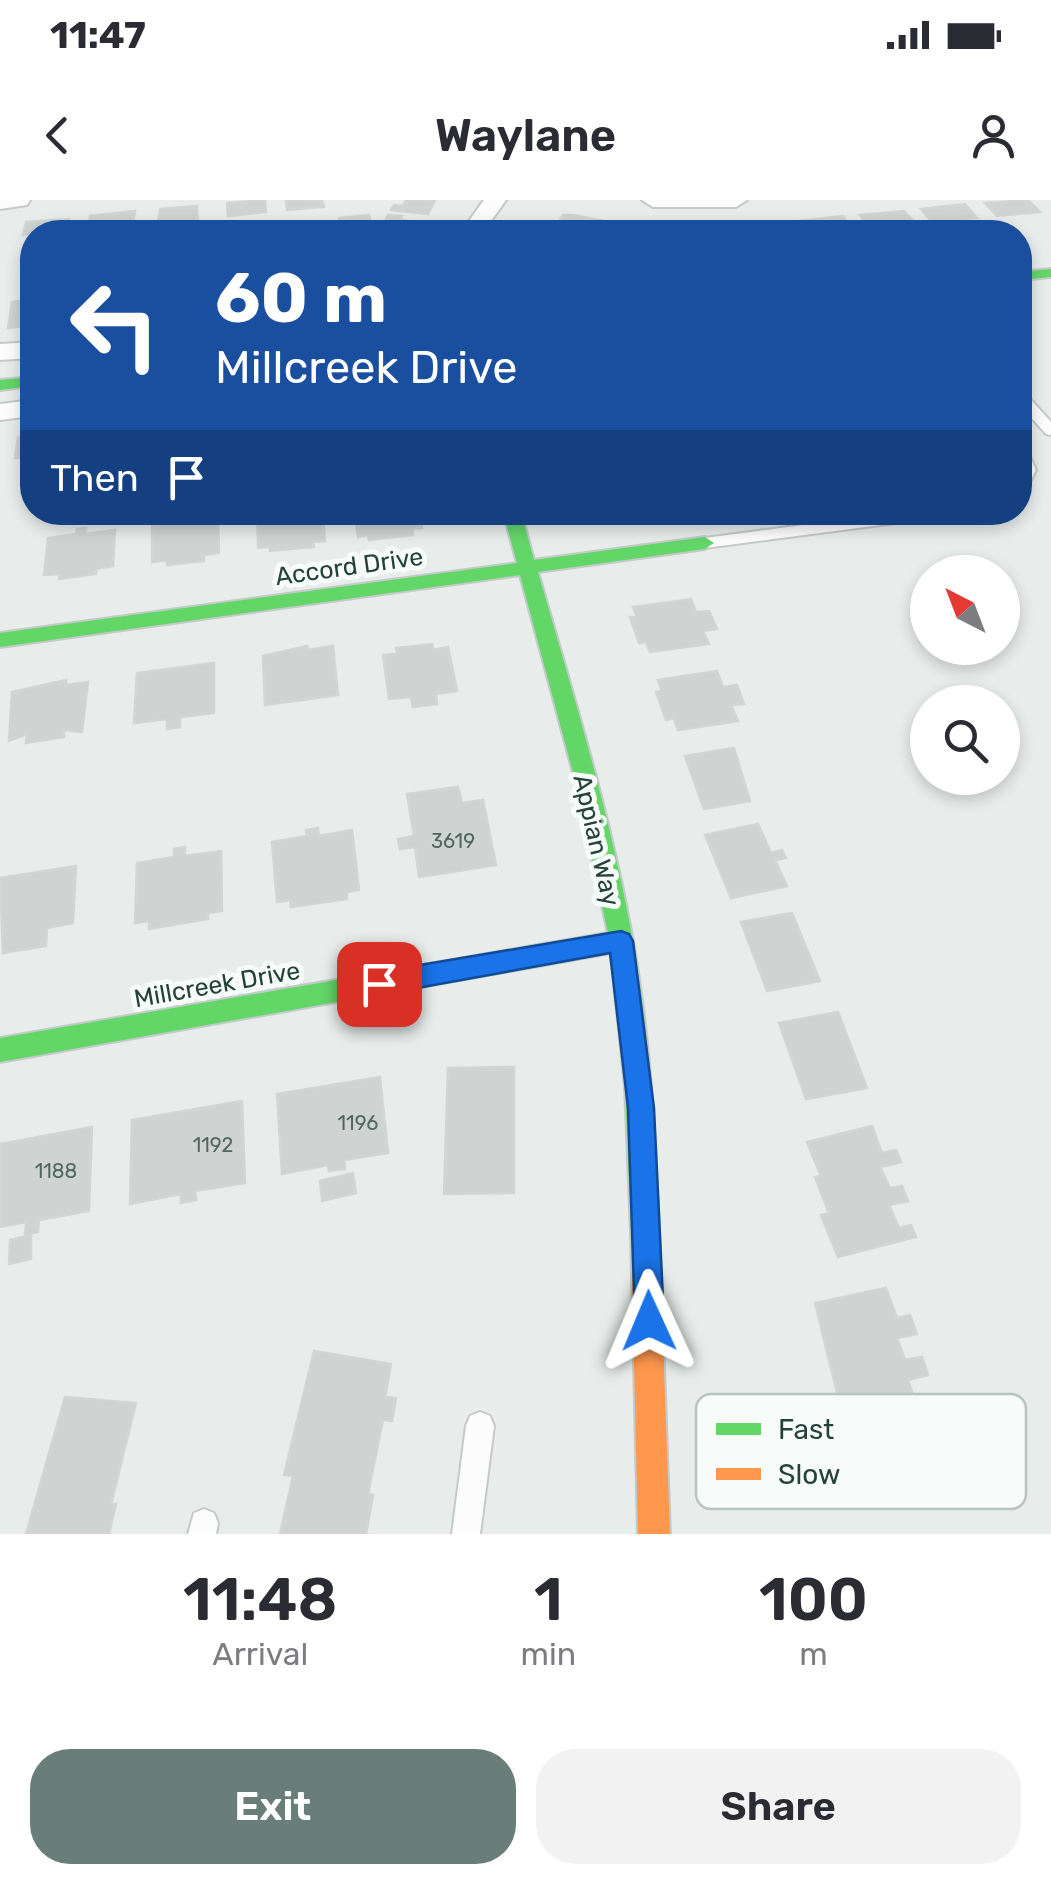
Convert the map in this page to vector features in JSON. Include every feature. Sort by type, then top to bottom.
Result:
[{"type":"street","points":[[0,202],[19,200]]},
{"type":"street","points":[[653,200],[736,200]]},
{"type":"street","name":"Appian Way","points":[[515,525],[592,810],[621,941],[643,1144],[654,1534]]},
{"type":"street","name":"Accord Drive","points":[[0,640],[704,543]]},
{"type":"street","name":"Millcreek Drive","points":[[0,1050],[621,941]]},
{"type":"lane","points":[[1032,410],[1051,431]]},
{"type":"lane","points":[[704,543],[842,525]]},
{"type":"lane","points":[[466,1534],[480,1426]]},
{"type":"building","points":[[265,200],[266,212],[228,216],[227,203]]},
{"type":"building","points":[[286,200],[322,200],[324,207],[287,210]]},
{"type":"building","points":[[406,200],[435,200],[428,214],[391,210],[394,205],[403,206]]},
{"type":"building","points":[[1028,200],[1040,212],[997,216],[985,203]]},
{"type":"building","points":[[965,204],[977,218],[930,220],[921,209]]},
{"type":"building","points":[[197,206],[198,220],[158,220],[160,209]]},
{"type":"building","points":[[135,211],[134,220],[89,220],[90,216]]},
{"type":"building","points":[[904,211],[912,220],[864,220],[860,215]]},
{"type":"building","points":[[369,215],[370,220],[339,220]]},
{"type":"building","points":[[388,215],[402,216],[400,220],[386,220]]},
{"type":"building","points":[[563,215],[573,215],[598,220],[560,220]]},
{"type":"building","points":[[843,216],[846,220],[807,220]]},
{"type":"building","points":[[20,301],[20,326],[8,328],[12,302]]},
{"type":"building","points":[[18,437],[20,457],[15,458]]},
{"type":"building","points":[[218,525],[219,553],[204,555],[204,561],[167,565],[167,560],[152,562],[152,526]]},
{"type":"building","points":[[257,525],[324,525],[325,541],[313,542],[314,547],[270,551],[270,547],[258,548]]},
{"type":"building","points":[[356,525],[422,528],[412,529],[413,535],[369,540],[368,535],[358,537]]},
{"type":"building","points":[[86,528],[85,534],[115,530],[113,566],[96,569],[96,574],[59,579],[60,574],[44,575],[48,538],[76,534],[77,529]]},
{"type":"building","points":[[691,599],[696,612],[709,611],[717,629],[703,631],[709,644],[650,652],[646,642],[639,643],[630,617],[637,617],[633,607]]},
{"type":"building","points":[[432,644],[433,650],[448,647],[457,691],[436,694],[437,704],[413,707],[411,697],[389,699],[383,655],[397,654],[396,648]]},
{"type":"building","points":[[307,646],[308,650],[333,646],[338,695],[265,705],[263,656]]},
{"type":"building","points":[[214,663],[214,713],[180,717],[180,727],[167,729],[167,719],[134,723],[137,673]]},
{"type":"building","points":[[717,671],[723,687],[737,685],[744,704],[731,705],[738,721],[678,730],[674,718],[666,720],[656,692],[662,691],[658,680]]},
{"type":"building","points":[[66,680],[66,685],[88,682],[82,732],[64,730],[64,737],[26,743],[27,734],[9,741],[12,692]]},
{"type":"building","points":[[734,748],[750,801],[704,809],[685,756]]},
{"type":"building","points":[[458,787],[462,803],[483,800],[496,865],[419,877],[415,847],[400,849],[398,839],[414,836],[407,794]]},
{"type":"building","points":[[758,824],[771,853],[782,850],[786,858],[775,860],[787,886],[731,898],[705,835]]},
{"type":"building","points":[[318,828],[319,836],[352,830],[359,890],[347,892],[347,899],[291,907],[290,900],[277,902],[272,842],[307,836],[306,830]]},
{"type":"building","points":[[185,847],[185,856],[221,851],[222,911],[208,913],[208,919],[149,929],[149,921],[135,923],[137,863],[174,857],[174,849]]},
{"type":"building","points":[[76,866],[73,923],[47,928],[46,946],[3,953],[0,878]]},
{"type":"building","points":[[792,913],[820,981],[767,991],[741,922]]},
{"type":"building","points":[[838,1012],[867,1088],[806,1099],[779,1023]]},
{"type":"building","points":[[514,1067],[514,1193],[444,1194],[448,1068]]},
{"type":"building","points":[[380,1077],[388,1153],[344,1160],[345,1169],[329,1171],[328,1165],[282,1174],[277,1094]]},
{"type":"building","points":[[242,1101],[245,1183],[195,1191],[196,1200],[181,1203],[181,1194],[130,1204],[132,1120]]},
{"type":"building","points":[[872,1126],[882,1153],[896,1150],[901,1162],[880,1167],[890,1188],[902,1186],[908,1201],[889,1205],[899,1228],[911,1225],[916,1237],[838,1257],[821,1215],[829,1213],[815,1177],[821,1176],[807,1142]]},
{"type":"building","points":[[92,1127],[89,1211],[39,1220],[38,1232],[25,1235],[26,1222],[0,1227],[0,1144]]},
{"type":"building","points":[[353,1173],[356,1193],[322,1201],[320,1181]]},
{"type":"building","points":[[31,1235],[31,1259],[9,1264],[10,1240]]},
{"type":"building","points":[[886,1288],[897,1318],[910,1315],[917,1334],[897,1338],[905,1360],[922,1357],[928,1375],[908,1380],[913,1394],[837,1394],[815,1303]]},
{"type":"building","points":[[314,1351],[391,1364],[385,1397],[396,1398],[392,1421],[383,1420],[368,1494],[373,1495],[366,1534],[280,1534],[293,1476],[284,1475]]},
{"type":"building","points":[[65,1397],[136,1403],[111,1504],[116,1504],[109,1534],[26,1534]]},
{"type":"traffic: fast","points":[[1032,275],[1051,273]]},
{"type":"traffic: fast","points":[[0,385],[20,383]]},
{"type":"traffic: fast","points":[[516,525],[586,780],[611,888],[635,1050],[645,1231]]},
{"type":"traffic: fast","points":[[0,640],[705,543]]},
{"type":"traffic: fast","points":[[0,1050],[621,941]]},
{"type":"traffic: slow","points":[[645,1231],[654,1534]]},
{"type":"route","points":[[379,984],[621,941],[641,1108],[649,1321]]}]
